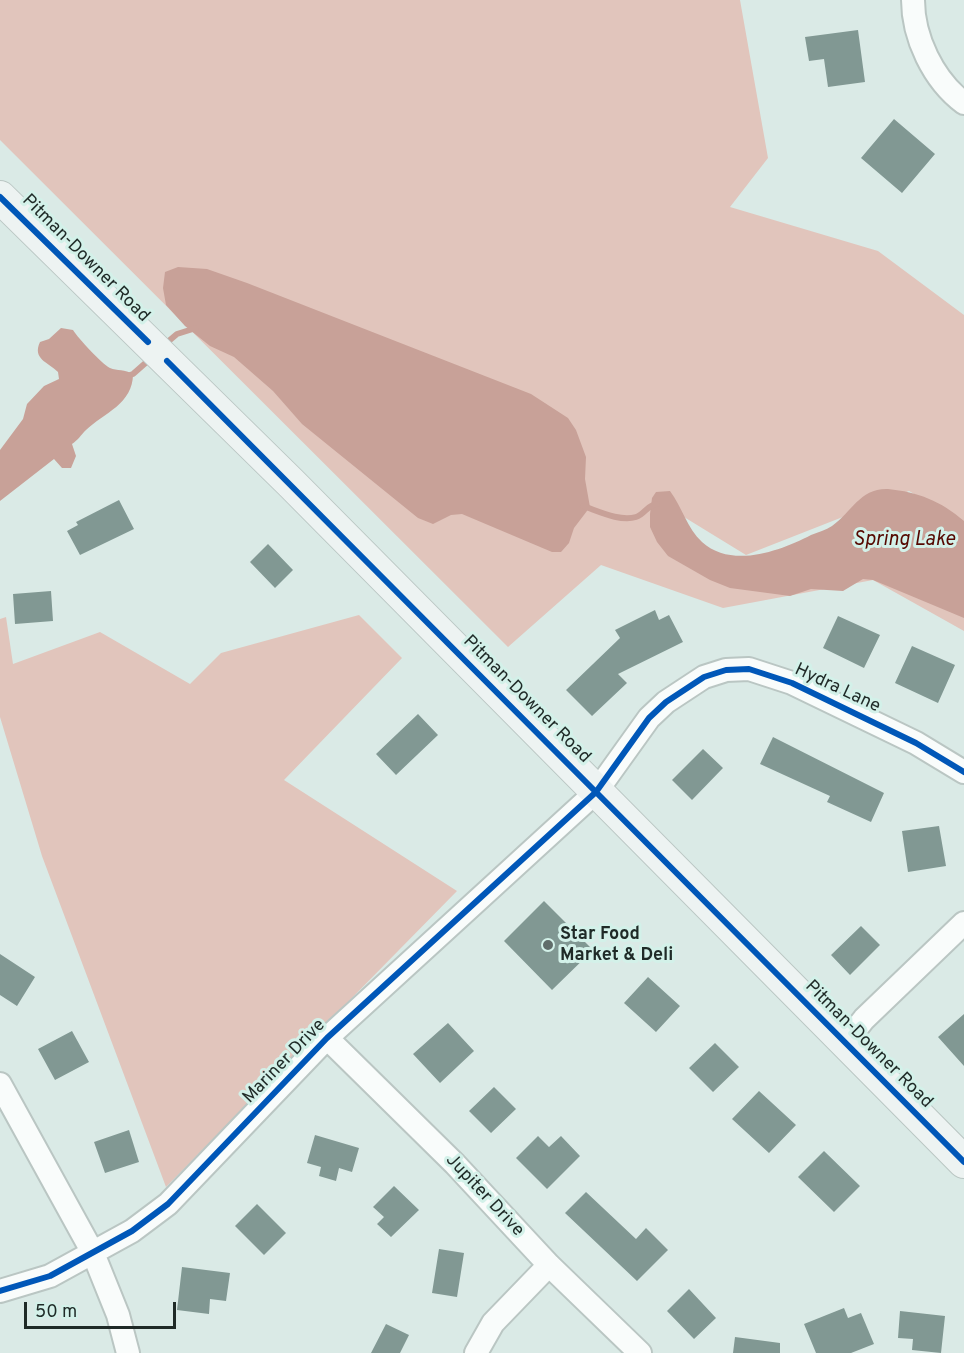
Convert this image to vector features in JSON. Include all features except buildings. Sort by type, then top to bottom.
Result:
[{"type":"street","points":[[913,0],[915,23],[924,51],[948,86],[964,103]]},
{"type":"street","name":"Pitman-Downer Road","points":[[0,197],[158,352],[964,1162]]},
{"type":"street","name":"Hydra Lane","points":[[596,792],[635,735],[666,702],[704,677],[726,670],[749,669],[814,691],[916,743],[964,772]]},
{"type":"street","name":"Mariner Drive","points":[[0,1291],[50,1276],[151,1219],[327,1038],[596,792]]},
{"type":"street","points":[[845,1043],[864,1019],[964,923]]},
{"type":"street","name":"Jupiter Drive","points":[[327,1038],[455,1164],[549,1265],[640,1353]]},
{"type":"street","points":[[0,1084],[93,1253],[118,1315],[128,1353]]},
{"type":"street","points":[[476,1353],[493,1323],[549,1265]]},
{"type":"shaded area","points":[[0,0],[740,0],[768,158],[730,207],[878,251],[964,315],[964,523],[909,491],[746,555],[653,498],[668,556],[908,559],[964,595],[964,631],[873,580],[723,608],[601,565],[508,647],[0,140]]},
{"type":"shaded area","points":[[359,615],[402,658],[284,780],[457,891],[166,1187],[42,856],[0,717],[0,619],[6,617],[13,664],[100,632],[190,684],[221,653]]},
{"type":"water","points":[[178,267],[207,269],[247,283],[531,394],[568,418],[576,430],[586,457],[585,479],[590,507],[574,528],[569,543],[561,552],[552,552],[462,514],[451,515],[433,524],[418,518],[302,424],[273,391],[234,357],[210,346],[185,326],[166,305],[163,288],[165,272]]},
{"type":"water","points":[[61,328],[73,330],[110,368],[133,374],[132,384],[128,393],[116,407],[72,444],[76,456],[71,468],[62,468],[54,459],[0,501],[0,450],[23,419],[27,404],[44,386],[59,379],[58,372],[42,360],[38,348],[40,342],[49,339]]},
{"type":"water","name":"Spring Lake","points":[[888,489],[909,492],[929,499],[947,508],[964,521],[964,618],[873,580],[863,579],[843,591],[811,589],[790,596],[730,588],[710,580],[668,556],[657,542],[650,527],[652,498],[656,492],[670,491],[692,530],[702,542],[727,555],[756,555],[785,547],[827,529],[870,492]]},
{"type":"waterway","points":[[164,345],[177,334],[196,328]]},
{"type":"waterway","points":[[127,376],[133,374],[150,359]]},
{"type":"waterway","points":[[583,506],[609,515],[630,518],[639,516],[657,504]]},
{"type":"cycle path","points":[[0,197],[148,342]]},
{"type":"cycle path","points":[[167,361],[964,1162]]},
{"type":"cycle path","points":[[0,1291],[50,1276],[132,1231],[168,1204],[327,1038],[596,792],[649,718],[666,702],[704,677],[726,670],[749,669],[792,683],[916,743],[964,772]]},
{"type":"place","name":"Star Food Market & Deli","points":[[548,945]]}]
